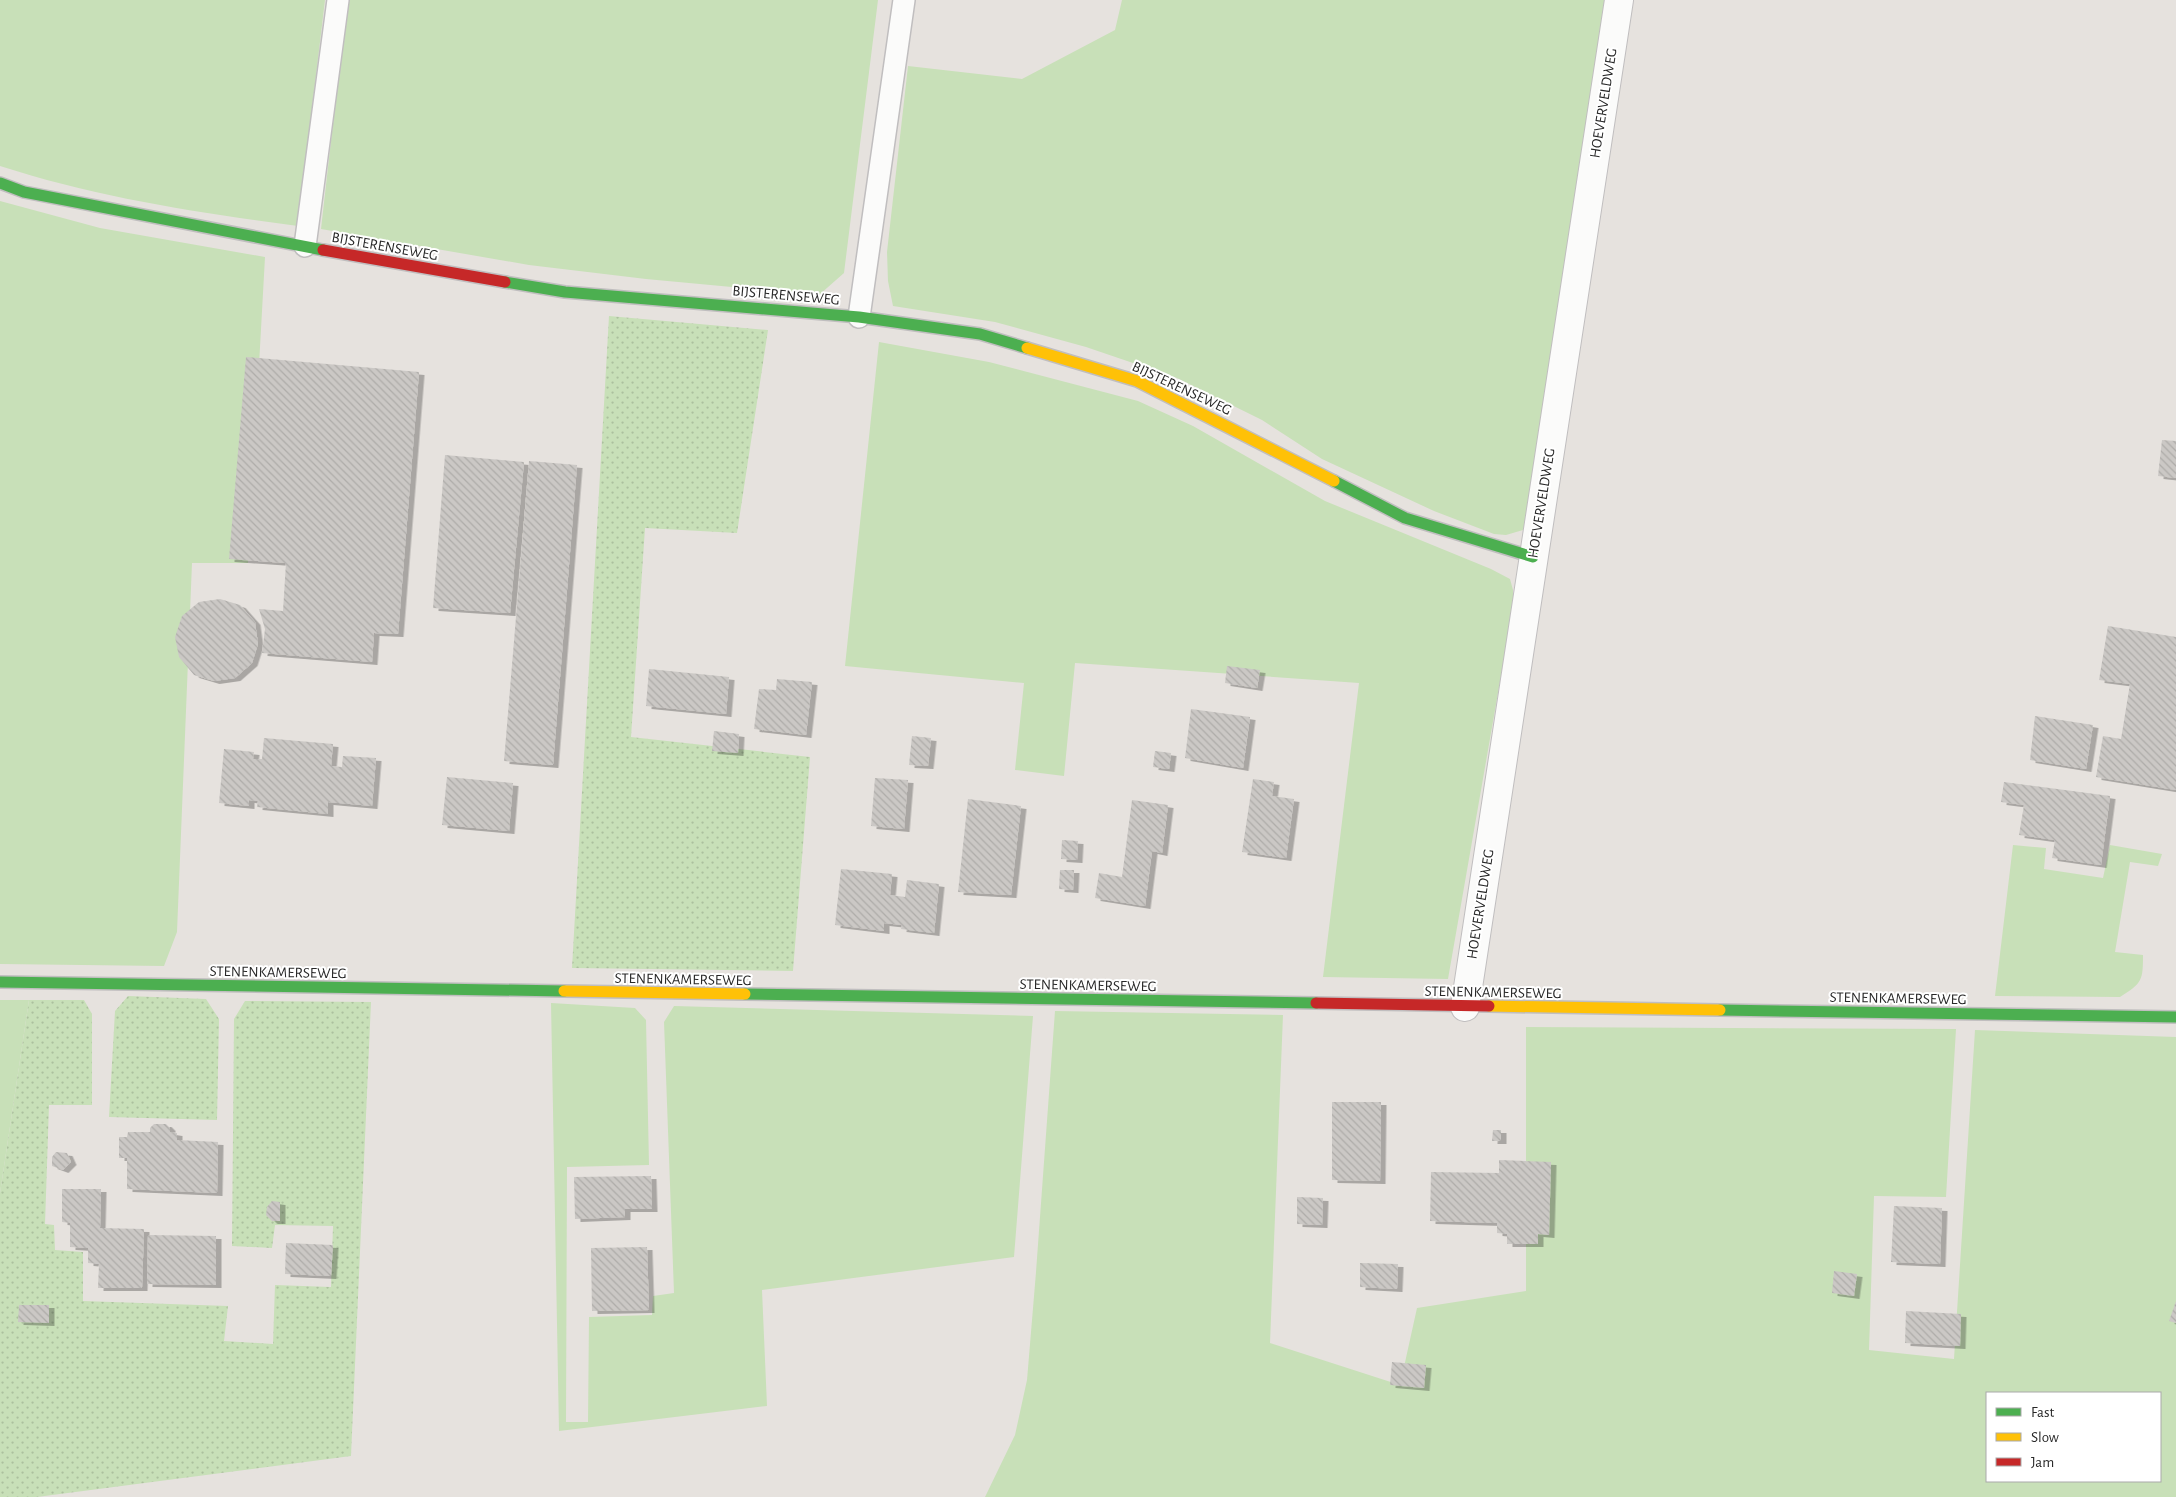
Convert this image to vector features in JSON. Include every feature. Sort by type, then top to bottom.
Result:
[{"type":"street","name":"HOEVERVELDWEG","points":[[1465,1007],[1618,0]]},
{"type":"street","name":"BIJSTERENSEWEG","points":[[0,183],[24,192],[305,246],[565,292],[858,316],[980,334],[1138,380],[1269,446],[1405,518],[1533,557]]},
{"type":"street","name":"STENENKAMERSEWEG","points":[[0,982],[2176,1017]]},
{"type":"lane","points":[[305,246],[338,0]]},
{"type":"lane","points":[[858,316],[904,0]]},
{"type":"green space","points":[[0,0],[325,0],[298,226],[148,203],[73,187],[0,166]]},
{"type":"green space","points":[[347,0],[878,0],[844,273],[819,295],[646,279],[529,265],[321,229]]},
{"type":"green space","points":[[1122,0],[1610,0],[1531,519],[1523,530],[1506,535],[1494,534],[1434,511],[1322,459],[1262,420],[1177,378],[1086,347],[995,322],[893,306],[888,281],[887,252],[908,66],[1022,79],[1115,30]]},
{"type":"green space","points":[[0,201],[100,228],[265,257],[248,563],[192,563],[177,932],[164,966],[0,964]]},
{"type":"green space","points":[[609,316],[768,330],[737,533],[645,528],[631,737],[810,757],[793,971],[572,968]]},
{"type":"green space","points":[[879,342],[989,362],[1138,401],[1193,426],[1325,501],[1491,569],[1510,579],[1513,590],[1513,607],[1448,979],[1323,977],[1359,683],[1075,663],[1064,776],[1015,770],[1024,683],[845,666]]},
{"type":"green space","points":[[2013,845],[2046,848],[2044,869],[2103,878],[2110,845],[2162,854],[2158,866],[2130,862],[2115,952],[2143,955],[2142,976],[2133,988],[2120,997],[1995,996]]},
{"type":"green space","points":[[128,996],[206,999],[219,1019],[217,1120],[109,1117],[115,1011]]},
{"type":"green space","points":[[0,1000],[29,1000],[0,1193]]},
{"type":"green space","points":[[29,1000],[84,1000],[92,1014],[92,1105],[49,1105],[45,1224],[54,1225],[55,1250],[83,1252],[83,1301],[228,1306],[224,1341],[273,1344],[275,1285],[331,1287],[333,1226],[275,1225],[272,1248],[232,1246],[234,1019],[245,1001],[371,1002],[351,1456],[37,1497],[0,1497],[0,1193]]},
{"type":"green space","points":[[551,1003],[635,1008],[646,1020],[649,1165],[567,1167],[566,1422],[588,1422],[589,1317],[652,1315],[653,1296],[674,1293],[664,1022],[674,1006],[1033,1016],[1014,1257],[762,1290],[767,1406],[559,1431]]},
{"type":"green space","points":[[1055,1011],[1283,1015],[1270,1343],[1400,1385],[1417,1308],[1526,1291],[1526,1027],[1956,1029],[1946,1197],[1874,1196],[1869,1350],[1954,1359],[1975,1030],[2176,1037],[2176,1497],[985,1497],[1015,1435],[1027,1380]]},
{"type":"building","points":[[246,357],[419,372],[398,634],[374,633],[372,662],[262,653],[265,629],[259,609],[283,611],[286,563],[229,559]]},
{"type":"building","points":[[2162,440],[2176,441],[2176,478],[2158,476]]},
{"type":"building","points":[[445,455],[524,462],[510,613],[433,608]]},
{"type":"building","points":[[529,461],[577,465],[553,765],[504,761]]},
{"type":"building","points":[[220,599],[240,605],[255,622],[258,644],[252,663],[235,678],[214,681],[194,675],[179,657],[175,637],[182,616],[199,602]]},
{"type":"building","points":[[2108,626],[2176,637],[2176,790],[2096,777],[2103,736],[2121,739],[2130,684],[2099,680]]},
{"type":"building","points":[[1227,666],[1260,670],[1257,688],[1225,683]]},
{"type":"building","points":[[649,669],[729,677],[726,714],[646,706]]},
{"type":"building","points":[[777,679],[812,682],[806,735],[754,729],[759,689],[776,690]]},
{"type":"building","points":[[1191,709],[1250,717],[1243,768],[1185,758]]},
{"type":"building","points":[[2035,716],[2093,725],[2086,769],[2030,760]]},
{"type":"building","points":[[714,731],[739,734],[738,753],[712,751]]},
{"type":"building","points":[[912,736],[931,738],[928,766],[909,765]]},
{"type":"building","points":[[264,738],[333,744],[331,766],[342,767],[343,756],[376,758],[372,806],[328,802],[328,814],[257,807],[258,801],[249,800],[249,806],[219,803],[224,749],[254,752],[253,759],[262,759]]},
{"type":"building","points":[[1155,751],[1171,753],[1169,769],[1153,767]]},
{"type":"building","points":[[447,777],[513,783],[509,831],[442,825]]},
{"type":"building","points":[[875,778],[908,780],[904,829],[871,826]]},
{"type":"building","points":[[1253,779],[1274,782],[1272,796],[1294,799],[1286,858],[1242,852]]},
{"type":"building","points":[[2004,782],[2110,796],[2101,865],[2052,858],[2055,840],[2019,835],[2024,805],[2001,802]]},
{"type":"building","points":[[968,799],[1021,806],[1011,895],[958,892]]},
{"type":"building","points":[[1132,800],[1168,805],[1162,853],[1152,851],[1145,906],[1095,898],[1099,873],[1122,877]]},
{"type":"building","points":[[1062,840],[1078,841],[1077,860],[1061,859]]},
{"type":"building","points":[[841,869],[892,874],[890,895],[905,897],[907,880],[939,884],[934,933],[901,929],[902,925],[884,923],[884,931],[835,925]]},
{"type":"building","points":[[1060,870],[1074,870],[1073,890],[1059,889]]},
{"type":"building","points":[[1332,1102],[1381,1102],[1380,1181],[1332,1180]]},
{"type":"building","points":[[154,1124],[166,1124],[170,1128],[170,1132],[177,1133],[177,1140],[218,1142],[217,1193],[127,1189],[127,1158],[119,1158],[119,1137],[127,1137],[128,1132],[150,1132],[150,1128]]},
{"type":"building","points":[[1493,1130],[1501,1130],[1501,1141],[1492,1141]]},
{"type":"building","points":[[56,1152],[67,1153],[71,1162],[63,1170],[52,1166],[52,1157]]},
{"type":"building","points":[[1499,1160],[1551,1162],[1549,1235],[1538,1234],[1538,1244],[1507,1244],[1507,1234],[1497,1233],[1497,1223],[1430,1221],[1431,1172],[1499,1173]]},
{"type":"building","points":[[651,1176],[652,1209],[625,1209],[625,1217],[575,1219],[574,1177]]},
{"type":"building","points":[[62,1189],[101,1189],[100,1228],[144,1229],[142,1288],[98,1288],[99,1264],[88,1263],[88,1248],[70,1247],[70,1223],[62,1222]]},
{"type":"building","points":[[1297,1197],[1323,1198],[1322,1225],[1297,1224]]},
{"type":"building","points":[[272,1201],[280,1202],[280,1221],[272,1221],[266,1215],[267,1207]]},
{"type":"building","points":[[1894,1206],[1942,1208],[1940,1264],[1891,1262]]},
{"type":"building","points":[[148,1235],[216,1236],[216,1285],[147,1284]]},
{"type":"building","points":[[286,1243],[333,1245],[331,1276],[285,1274]]},
{"type":"building","points":[[647,1247],[649,1310],[592,1311],[591,1248]]},
{"type":"building","points":[[1360,1263],[1398,1264],[1397,1289],[1360,1287]]},
{"type":"building","points":[[1834,1271],[1857,1274],[1854,1296],[1832,1293]]},
{"type":"building","points":[[2176,1301],[2176,1323],[2169,1321]]},
{"type":"building","points":[[19,1305],[49,1305],[49,1323],[18,1322]]},
{"type":"building","points":[[1906,1311],[1961,1314],[1960,1346],[1905,1343]]},
{"type":"building","points":[[1392,1362],[1426,1365],[1424,1388],[1390,1385]]},
{"type":"traffic: fast","points":[[0,183],[24,192],[323,250]]},
{"type":"traffic: fast","points":[[505,282],[565,292],[859,317],[980,334],[1027,348]]},
{"type":"traffic: fast","points":[[1334,481],[1405,518],[1533,557]]},
{"type":"traffic: fast","points":[[0,982],[564,991]]},
{"type":"traffic: fast","points":[[745,994],[1316,1003]]},
{"type":"traffic: fast","points":[[1720,1010],[2176,1017]]},
{"type":"traffic: slow","points":[[1027,348],[1137,381],[1334,481]]},
{"type":"traffic: slow","points":[[564,991],[745,994]]},
{"type":"traffic: slow","points":[[1489,1006],[1720,1010]]},
{"type":"traffic: jam","points":[[323,250],[505,282]]},
{"type":"traffic: jam","points":[[1316,1003],[1489,1006]]}]
